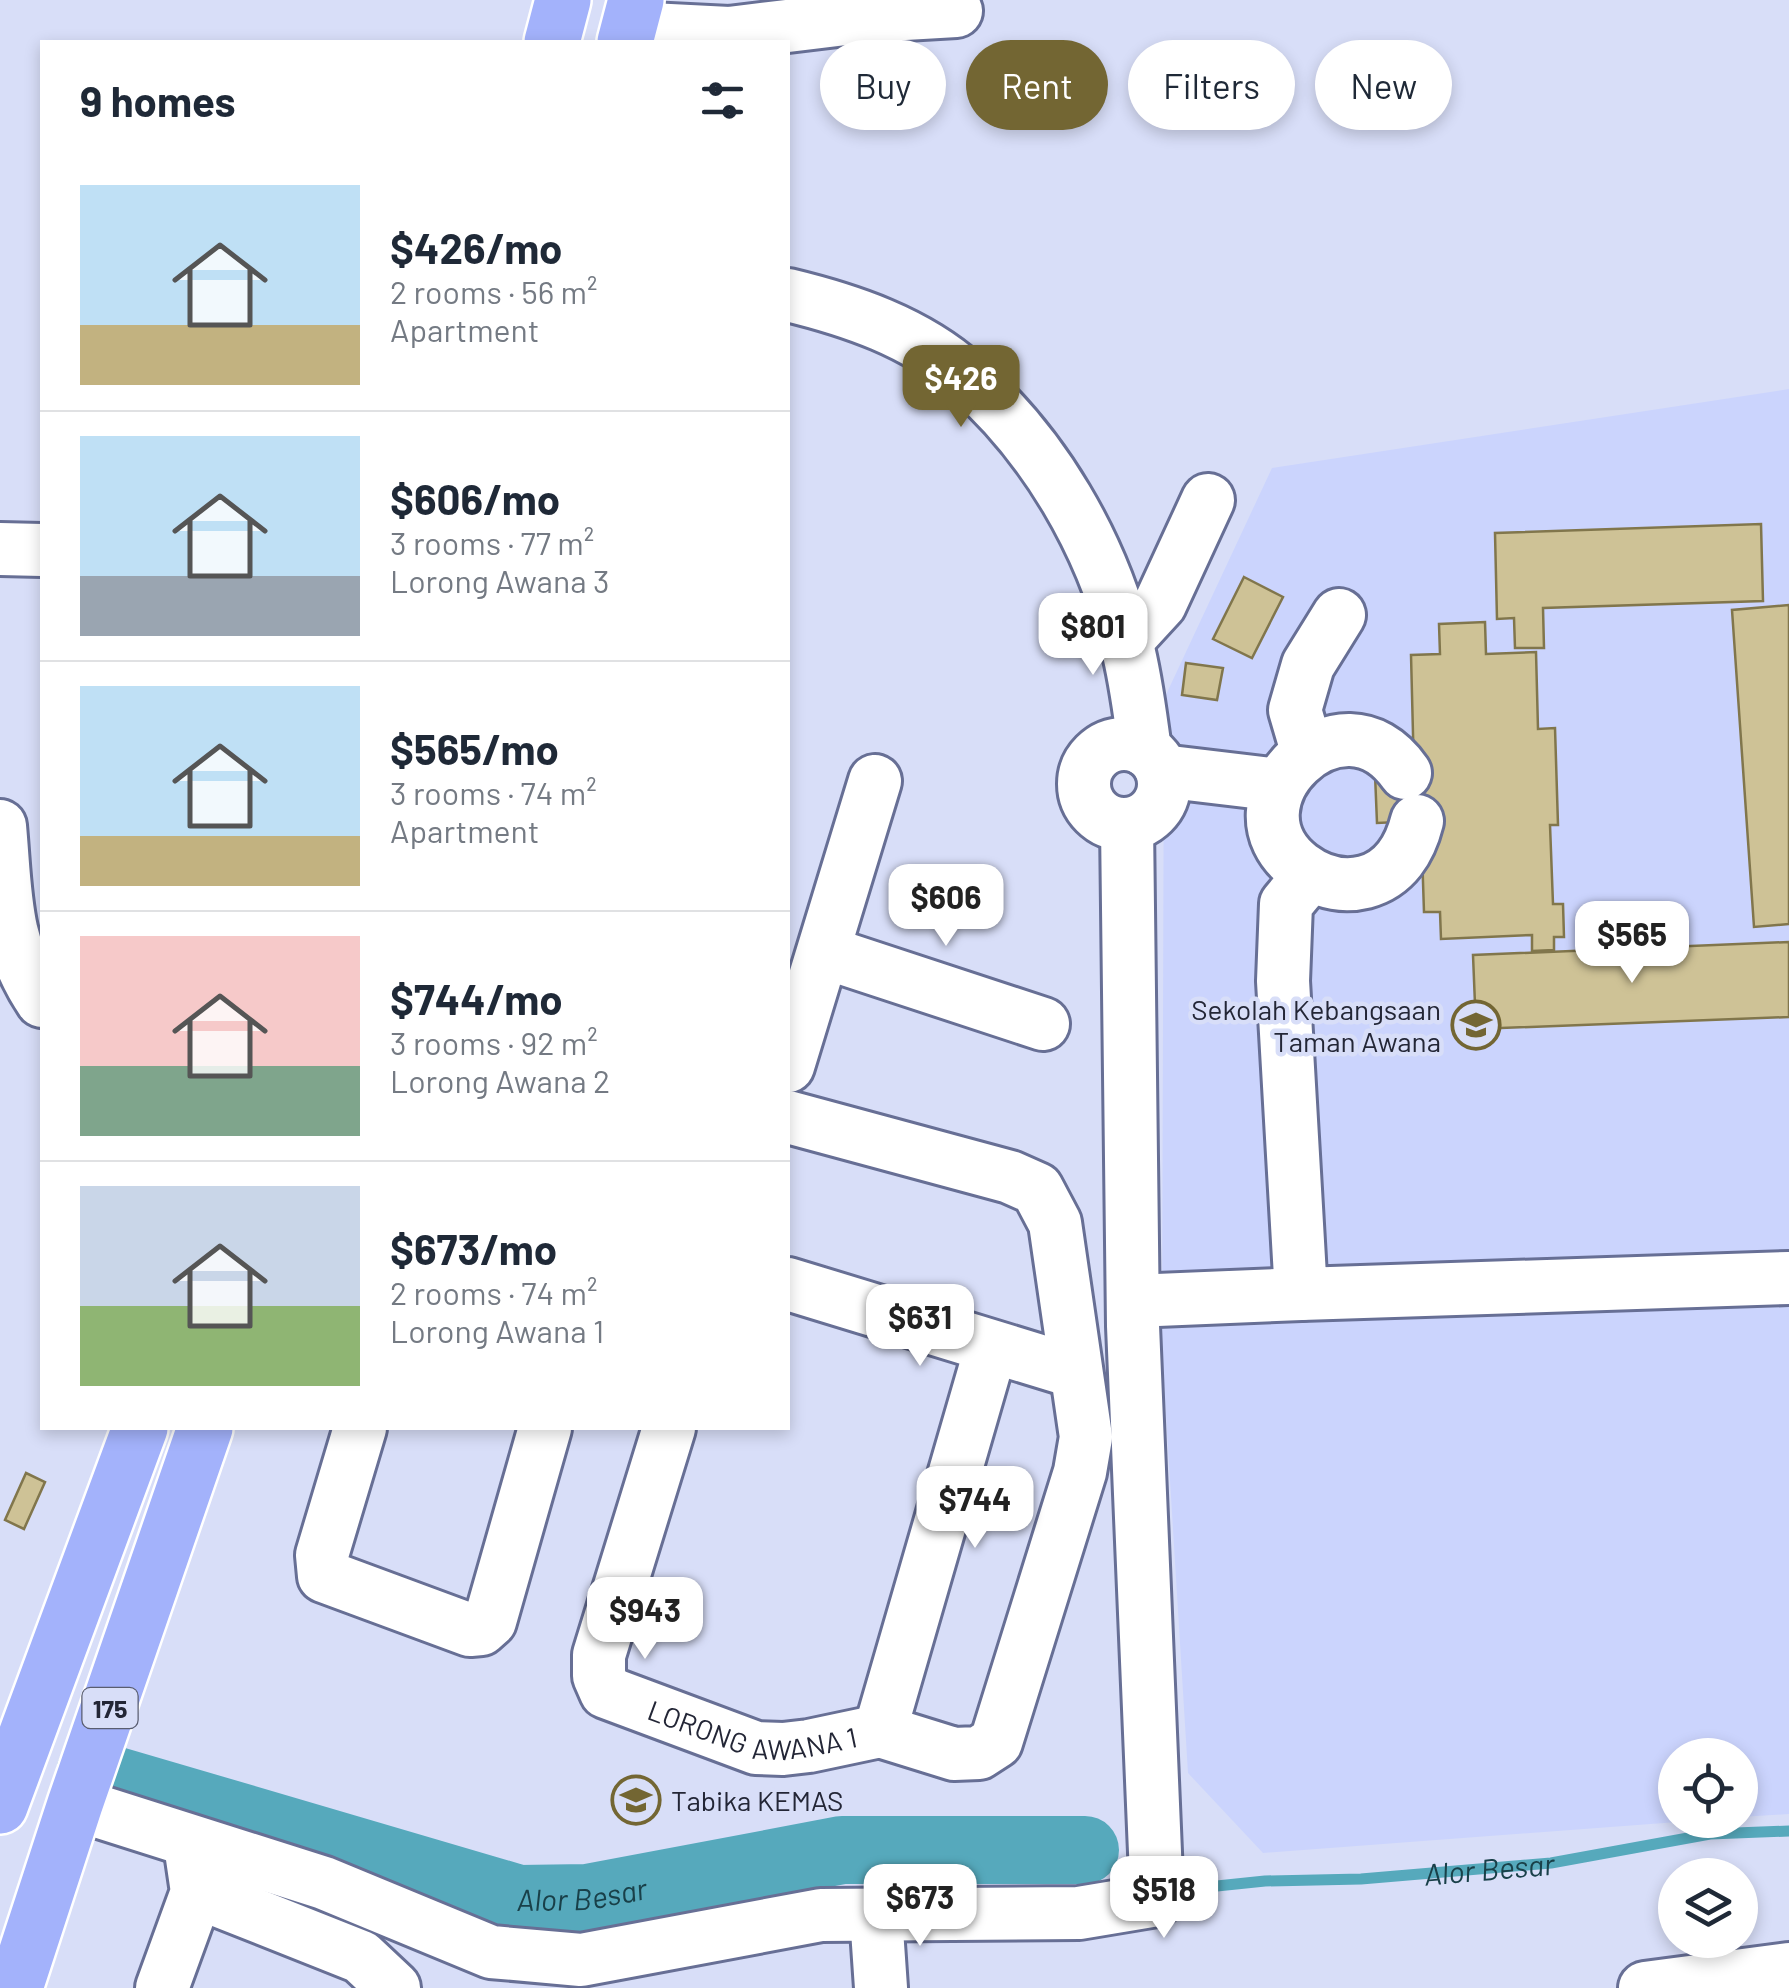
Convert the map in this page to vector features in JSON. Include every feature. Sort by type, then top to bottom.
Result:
[{"type":"highway","points":[[553,40],[563,0]]},
{"type":"highway","name":"175","points":[[0,1806],[139,1430]]},
{"type":"highway","name":"175","points":[[15,1988],[205,1430]]},
{"type":"street","points":[[630,28],[729,33],[870,16],[956,11]]},
{"type":"street","points":[[790,295],[839,307],[899,332],[964,374],[1027,440],[1081,524],[1110,591],[1126,641],[1134,759]]},
{"type":"street","points":[[1126,641],[1160,604],[1208,500]]},
{"type":"street","points":[[0,550],[40,550]]},
{"type":"street","points":[[1110,591],[1110,669],[1134,759],[1160,800],[1141,820],[1127,824],[1101,818],[1085,795],[1084,782],[1134,759],[1293,768],[1326,743],[1365,743],[1384,751],[1411,797],[1412,841],[1401,858],[1378,876],[1349,885],[1329,883],[1294,862],[1282,846],[1274,806],[1293,768],[1295,710],[1308,665],[1339,615]]},
{"type":"street","points":[[790,1060],[875,781]]},
{"type":"street","points":[[193,1867],[324,1883],[491,1952],[581,1960],[820,1916],[1079,1913],[1158,1900],[1133,1301],[1127,824]]},
{"type":"street","points":[[0,826],[10,929],[22,970],[40,998]]},
{"type":"street","points":[[1301,1294],[1283,981],[1286,904],[1310,875]]},
{"type":"street","points":[[824,952],[1042,1024]]},
{"type":"street","points":[[790,1118],[1010,1176],[1037,1189],[1055,1223],[1086,1437],[1080,1472],[996,1742],[980,1753],[954,1754],[880,1731],[991,1348]]},
{"type":"street","points":[[1133,1301],[1789,1278]]},
{"type":"street","points":[[790,1285],[1076,1372]]},
{"type":"street","points":[[359,1430],[322,1556],[324,1576],[470,1630],[481,1629],[490,1621],[544,1430]]},
{"type":"street","name":"LORONG AWANA 1","points":[[668,1430],[599,1655],[599,1676],[606,1692],[756,1748],[809,1746],[880,1731]]},
{"type":"street","points":[[75,1804],[361,1957],[394,1988]]},
{"type":"street","points":[[162,1988],[193,1867]]},
{"type":"street","points":[[876,1915],[881,1988]]},
{"type":"street","points":[[1645,1988],[1789,1969]]},
{"type":"shaded area","name":"Sekolah Kebangsaan Taman Awana","points":[[1789,389],[1789,1814],[1758,1816],[1758,1738],[1658,1738],[1658,1823],[1263,1853],[1188,1773],[1162,1350],[1164,699],[1272,468]]},
{"type":"building","points":[[1761,524],[1763,601],[1543,608],[1544,648],[1515,648],[1514,618],[1497,619],[1495,533]]},
{"type":"building","points":[[1244,577],[1283,597],[1252,658],[1213,639]]},
{"type":"building","points":[[1789,605],[1789,924],[1754,927],[1732,610]]},
{"type":"building","points":[[1485,622],[1486,654],[1536,652],[1538,729],[1555,728],[1558,825],[1550,825],[1553,904],[1563,904],[1564,937],[1554,937],[1554,950],[1532,951],[1532,935],[1441,939],[1440,912],[1424,912],[1421,821],[1377,823],[1375,774],[1414,773],[1411,655],[1440,654],[1439,624]]},
{"type":"building","points":[[1186,663],[1223,668],[1217,700],[1182,695]]},
{"type":"building","points":[[1789,942],[1789,1017],[1476,1029],[1473,955]]},
{"type":"building","points":[[26,1473],[45,1482],[24,1529],[5,1520]]},
{"type":"waterway","name":"Alor Besar","points":[[90,1773],[519,1899],[588,1898],[842,1850],[1085,1850]]},
{"type":"waterway","name":"Alor Besar","points":[[1188,1889],[1551,1863],[1710,1834],[1789,1831]]},
{"type":"place","name":"Sekolah Kebangsaan Taman Awana","points":[[1476,1025]]},
{"type":"place","name":"Tabika KEMAS","points":[[636,1800]]}]
